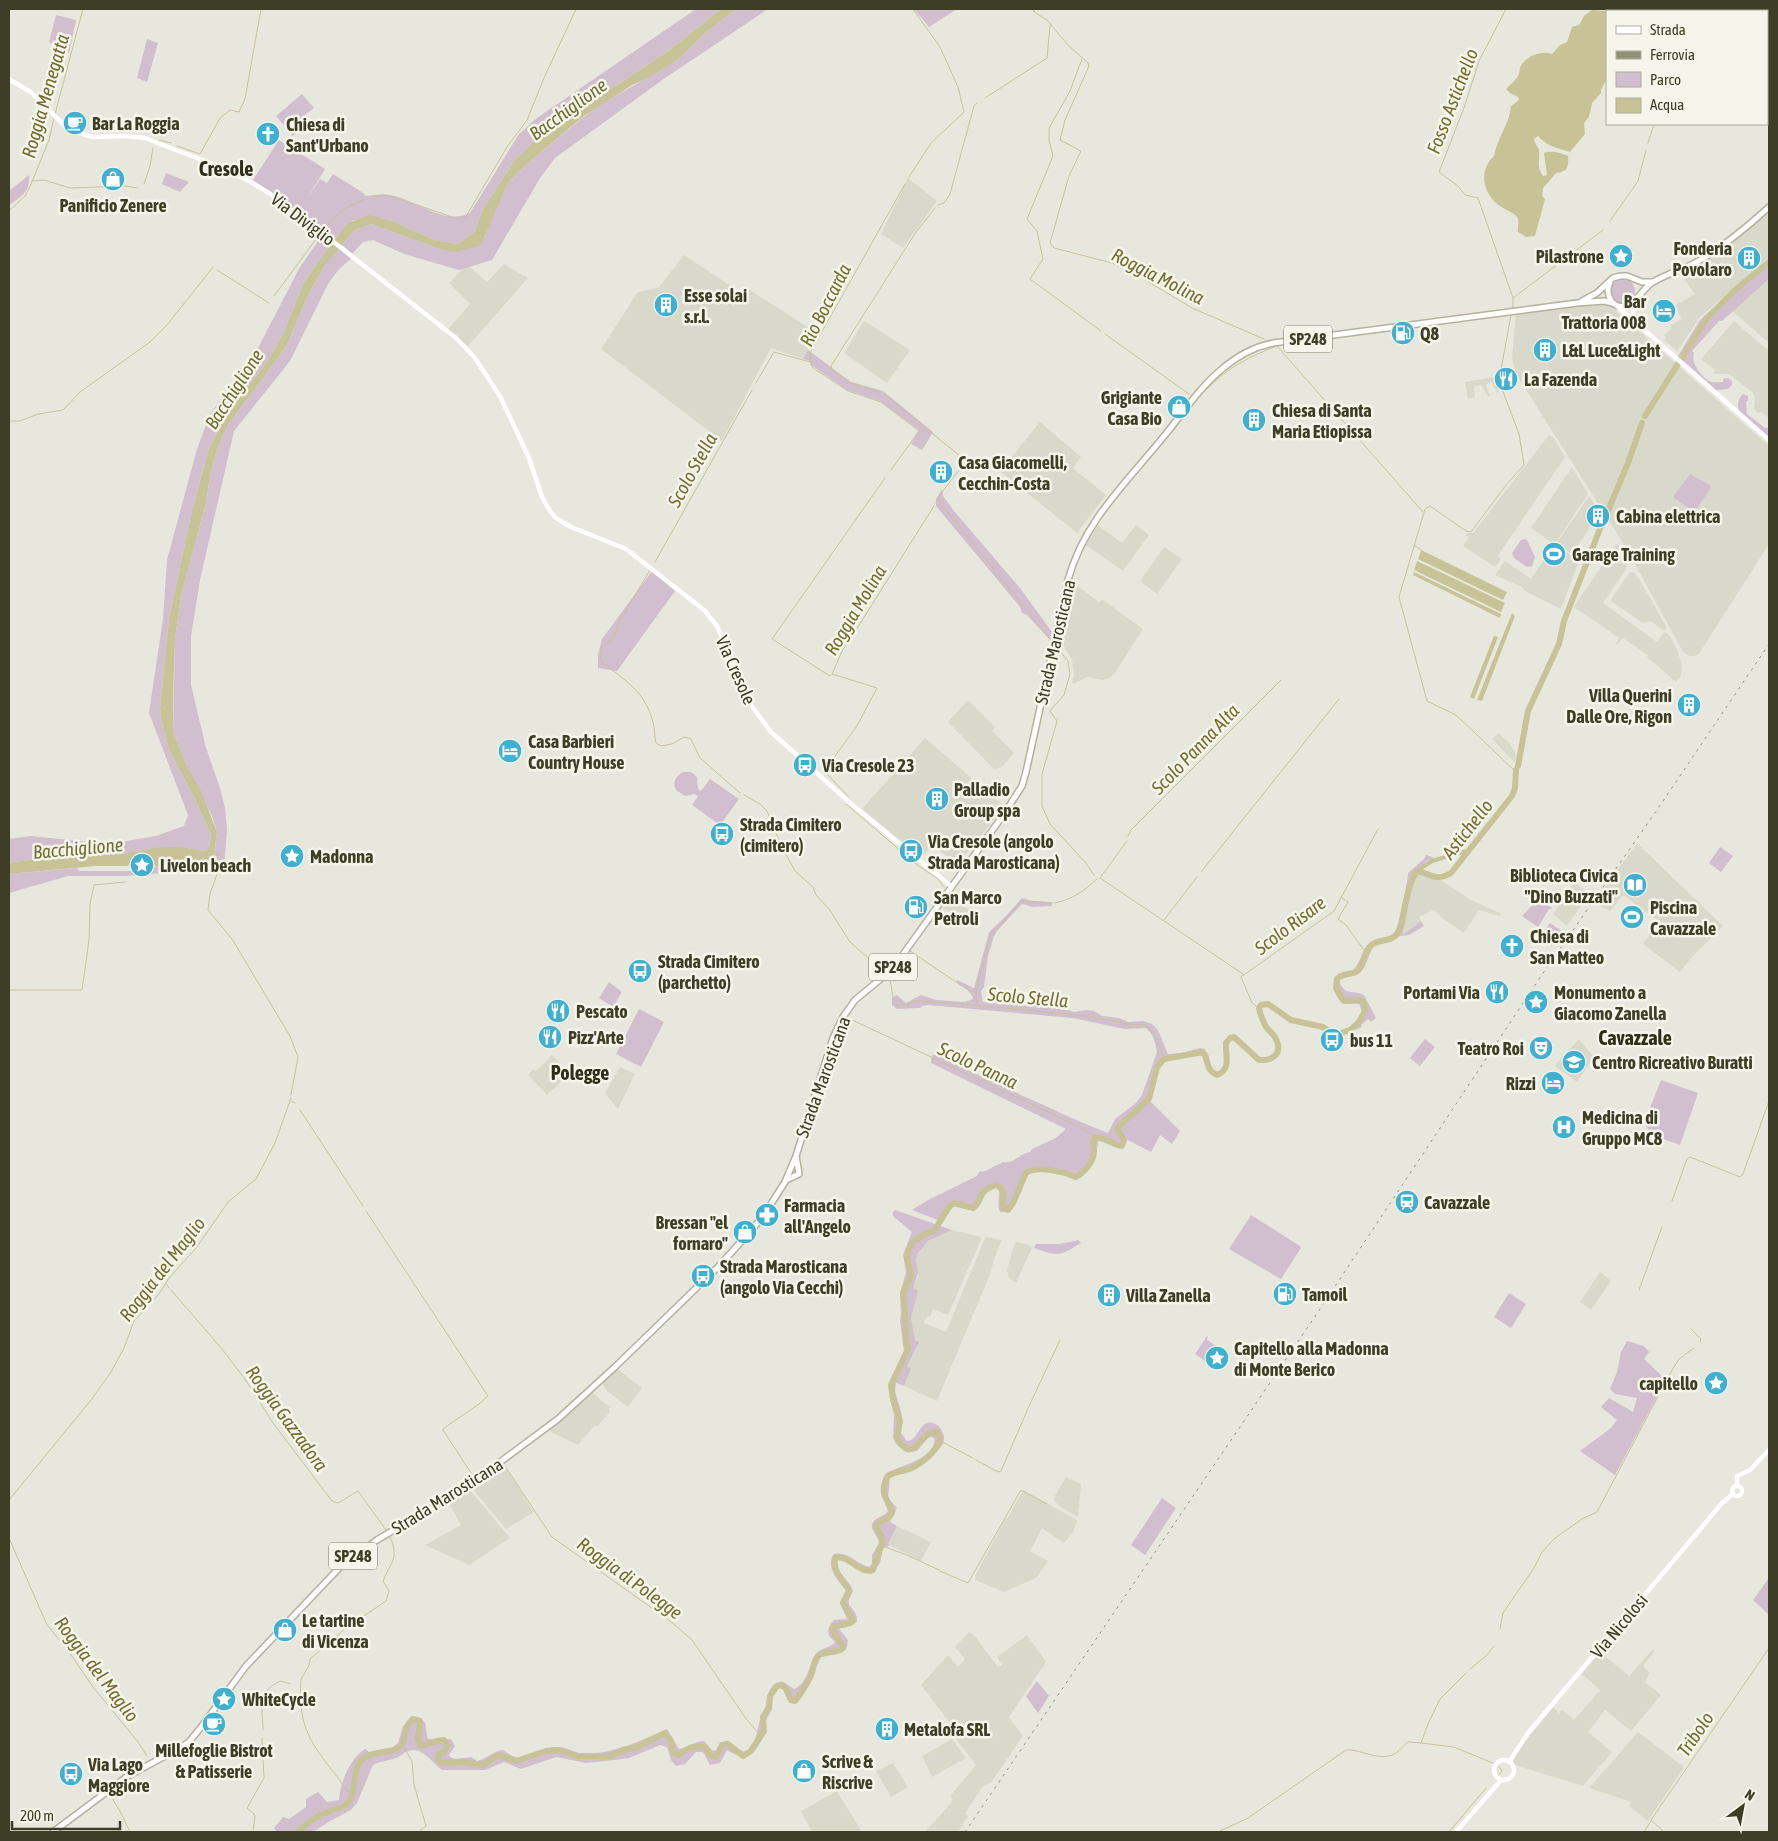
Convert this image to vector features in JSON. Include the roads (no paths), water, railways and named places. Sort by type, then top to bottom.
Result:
[{"type":"main road","name":"Via Diviglio","points":[[9,79],[32,93],[60,122],[76,132],[86,136],[145,138],[232,172],[269,194],[350,254],[446,330],[472,354],[498,391],[529,458]]},
{"type":"main road","points":[[1636,299],[1652,282],[1690,266],[1738,233],[1769,208]]},
{"type":"main road","points":[[1652,282],[1634,280],[1622,275],[1615,277],[1610,282],[1608,294],[1614,304],[1768,439]]},
{"type":"main road","points":[[1634,280],[1638,288],[1633,312],[1636,323]]},
{"type":"main road","name":"SP248","points":[[1577,303],[1591,297],[1610,282]]},
{"type":"main road","name":"SP248","points":[[1577,303],[1601,301],[1625,306],[1636,299]]},
{"type":"main road","name":"Strada Marosticana","points":[[53,1832],[128,1776],[189,1742],[246,1666],[351,1557],[468,1486],[571,1407],[722,1263],[762,1218],[790,1172],[842,1017],[856,1000],[895,964],[952,887],[1024,781],[1068,580],[1083,540],[1104,508],[1222,369],[1240,356],[1257,348],[1273,344],[1577,303]]},
{"type":"main road","name":"Via Cresole","points":[[529,458],[542,497],[547,508],[556,518],[571,527],[626,549],[704,610],[711,617],[720,632],[751,705],[770,731],[849,802],[952,887]]},
{"type":"main road","name":"Strada Marosticana","points":[[790,1172],[799,1174],[796,1156]]},
{"type":"main road","points":[[790,1172],[794,1166],[797,1167]]},
{"type":"main road","points":[[1738,1486],[1733,1488],[1733,1494],[1738,1496],[1741,1493],[1741,1488],[1738,1486],[1737,1476],[1750,1470],[1769,1450]]},
{"type":"main road","name":"Via Nicolosi","points":[[1509,1762],[1528,1733],[1718,1507],[1727,1497],[1733,1494]]},
{"type":"main road","points":[[1500,1761],[1509,1762],[1513,1768],[1513,1774],[1507,1780],[1501,1780],[1494,1773],[1495,1765],[1500,1761]]},
{"type":"main road","points":[[1456,1832],[1501,1780]]},
{"type":"water","points":[[721,9],[736,9],[705,33],[679,59],[648,78],[634,84],[584,116],[527,164],[508,183],[481,245],[455,252],[442,250],[371,224],[355,230],[325,265],[308,295],[286,347],[228,425],[219,444],[211,470],[206,503],[181,596],[175,639],[173,700],[173,731],[186,764],[202,793],[217,832],[214,856],[196,865],[175,868],[154,866],[135,861],[127,866],[95,866],[9,874],[9,863],[34,859],[121,854],[161,847],[182,847],[205,851],[209,848],[211,835],[195,799],[169,750],[160,708],[169,618],[191,515],[209,448],[228,413],[269,359],[284,332],[304,282],[348,223],[369,215],[393,221],[434,240],[458,244],[475,231],[483,209],[514,161],[550,127],[671,49]]},
{"type":"water","points":[[1592,10],[1606,11],[1606,80],[1601,93],[1592,103],[1589,117],[1584,123],[1585,134],[1570,152],[1549,145],[1538,136],[1534,139],[1539,150],[1539,166],[1543,176],[1547,175],[1544,153],[1553,152],[1568,156],[1568,163],[1565,170],[1556,173],[1543,188],[1542,196],[1545,199],[1535,236],[1526,237],[1518,232],[1517,217],[1499,206],[1492,199],[1484,180],[1486,168],[1494,156],[1511,106],[1519,100],[1518,97],[1506,89],[1517,78],[1523,62],[1539,53],[1552,54],[1560,45],[1567,42],[1572,27],[1579,25],[1584,16]]},
{"type":"water","points":[[1421,550],[1507,592],[1503,600],[1418,559]]},
{"type":"water","points":[[1417,561],[1505,603],[1501,612],[1414,570]]},
{"type":"water","points":[[1414,572],[1501,614],[1500,618],[1413,575]]},
{"type":"water","points":[[1512,613],[1515,616],[1482,701],[1477,700]]},
{"type":"water","points":[[1494,636],[1498,637],[1474,699],[1470,697]]},
{"type":"waterway","name":"Roggia Menegatta","points":[[55,114],[83,9]]},
{"type":"waterway","points":[[177,146],[200,154],[220,118],[230,110],[239,112],[245,99],[261,9]]},
{"type":"waterway","name":"Bacchiglione","points":[[372,197],[384,195],[394,197],[458,219],[465,218],[507,147],[527,120],[576,9]]},
{"type":"waterway","name":"Rio Boccarda","points":[[909,177],[931,143],[964,112],[958,87],[940,47],[913,9]]},
{"type":"waterway","name":"Roggia Molina","points":[[1033,9],[1034,12],[1047,20],[1089,66],[1065,120],[1060,140],[1081,151],[1069,176],[1050,243],[1054,248],[1112,263],[1142,278],[1192,308],[1264,339]]},
{"type":"waterway","name":"Fosso Astichello","points":[[1506,9],[1479,61],[1465,105],[1439,172],[1458,186],[1465,195],[1478,198],[1513,298]]},
{"type":"waterway","points":[[985,98],[1047,58],[1050,25]]},
{"type":"waterway","points":[[1082,59],[1070,91],[1049,128],[1049,140],[1053,156],[1027,219],[1037,231],[1043,259],[1030,279],[1101,331]]},
{"type":"waterway","points":[[938,205],[944,203],[950,194],[974,106],[977,103]]},
{"type":"waterway","name":"Roggia Menegatta","points":[[9,211],[25,196],[31,184],[49,140],[54,118]]},
{"type":"waterway","points":[[1648,143],[1654,125]]},
{"type":"waterway","points":[[159,140],[171,143]]},
{"type":"waterway","points":[[144,184],[153,148]]},
{"type":"waterway","points":[[1610,221],[1638,181],[1646,150]]},
{"type":"waterway","points":[[33,181],[44,180],[70,188],[125,186],[138,188]]},
{"type":"waterway","name":"Rio Boccarda","points":[[891,470],[919,431],[881,402],[848,391],[813,368],[810,353],[905,184]]},
{"type":"waterway","points":[[326,227],[344,209],[365,199]]},
{"type":"waterway","points":[[880,392],[851,383],[832,370],[831,366],[916,232],[935,208]]},
{"type":"waterway","points":[[1513,308],[1513,298],[1603,230]]},
{"type":"waterway","points":[[274,296],[317,238]]},
{"type":"waterway","name":"Astichello","points":[[1645,416],[1707,318],[1736,289],[1769,262]]},
{"type":"waterway","points":[[9,421],[20,421],[38,414],[63,410],[80,392],[150,342],[167,325],[213,267]]},
{"type":"waterway","points":[[217,270],[269,303]]},
{"type":"waterway","name":"Roggia Molina","points":[[1511,315],[1499,381],[1519,434],[1524,465],[1506,485],[1471,532],[1466,531],[1430,506],[1425,509],[1399,597],[1427,701],[1456,715],[1516,772]]},
{"type":"waterway","points":[[1105,334],[1189,394]]},
{"type":"waterway","name":"Roggia Molina","points":[[1207,389],[1239,363],[1277,346],[1423,512]]},
{"type":"waterway","name":"Scolo Stella","points":[[756,383],[774,352],[810,362]]},
{"type":"waterway","name":"Scolo Stella","points":[[655,562],[752,390]]},
{"type":"waterway","points":[[884,394],[966,461],[939,496],[940,503],[1050,639]]},
{"type":"waterway","name":"Astichello","points":[[1607,513],[1642,423]]},
{"type":"waterway","name":"Rio Boccarda","points":[[831,675],[772,639],[885,478]]},
{"type":"waterway","name":"Roggia Molina","points":[[936,503],[938,499]]},
{"type":"waterway","name":"Roggia Molina","points":[[849,797],[824,771],[857,726],[877,688],[832,674],[843,649],[934,506]]},
{"type":"waterway","name":"Astichello","points":[[1518,766],[1528,711],[1559,644],[1564,621],[1603,521]]},
{"type":"waterway","points":[[1414,545],[1421,550]]},
{"type":"waterway","name":"Scolo Stella","points":[[650,570],[618,624],[614,637],[602,647],[600,659],[627,681],[644,701],[653,722],[656,743],[661,746],[672,744],[684,737],[691,739],[700,758],[740,793]]},
{"type":"waterway","points":[[1058,649],[1068,661],[1070,674],[1064,695],[1050,711],[1057,721],[1042,774],[1042,806],[1050,824],[1085,862],[1094,875]]},
{"type":"waterway","name":"Scolo Panna Alta","points":[[1128,836],[1131,830],[1281,680]]},
{"type":"waterway","points":[[1201,872],[1339,699]]},
{"type":"waterway","name":"Astichello","points":[[298,1832],[317,1817],[345,1806],[352,1794],[359,1763],[367,1756],[393,1750],[401,1746],[407,1727],[413,1719],[420,1721],[418,1739],[421,1746],[444,1740],[447,1746],[444,1752],[438,1755],[438,1760],[443,1763],[461,1762],[483,1765],[498,1755],[516,1761],[546,1751],[558,1750],[577,1756],[611,1756],[623,1750],[637,1747],[665,1733],[671,1741],[673,1753],[679,1755],[691,1748],[701,1746],[705,1747],[710,1755],[716,1757],[722,1745],[728,1744],[743,1756],[751,1751],[764,1731],[763,1717],[769,1708],[770,1696],[777,1686],[782,1685],[791,1700],[795,1701],[810,1678],[818,1656],[843,1648],[834,1633],[833,1627],[853,1621],[843,1603],[849,1590],[838,1575],[835,1558],[845,1559],[863,1570],[873,1570],[883,1540],[876,1526],[892,1513],[884,1494],[887,1477],[921,1463],[933,1452],[939,1443],[940,1439],[937,1432],[931,1433],[913,1448],[908,1449],[897,1438],[900,1421],[891,1385],[908,1349],[903,1293],[911,1275],[907,1258],[908,1251],[913,1242],[925,1234],[934,1231],[949,1207],[954,1203],[973,1208],[977,1205],[985,1190],[996,1185],[1003,1192],[1003,1208],[1008,1210],[1026,1173],[1031,1171],[1051,1170],[1076,1177],[1086,1169],[1091,1161],[1094,1153],[1093,1140],[1095,1137],[1122,1146],[1124,1140],[1117,1129],[1149,1099],[1157,1067],[1164,1059],[1203,1052],[1209,1068],[1217,1075],[1225,1069],[1227,1061],[1226,1043],[1230,1038],[1234,1037],[1259,1060],[1269,1059],[1275,1055],[1278,1044],[1275,1037],[1266,1027],[1260,1013],[1259,1008],[1261,1005],[1268,1004],[1291,1020],[1323,1027],[1333,1034],[1350,1030],[1359,1022],[1365,1011],[1364,1003],[1360,1000],[1344,1001],[1336,988],[1337,979],[1342,975],[1358,970],[1370,946],[1379,941],[1395,937],[1402,923],[1410,886],[1416,872],[1435,877],[1451,873],[1512,796],[1515,788],[1516,770]]},
{"type":"waterway","name":"Scolo Stella","points":[[744,795],[760,804],[767,811],[781,845],[795,871],[813,887],[816,895],[829,909],[850,942],[883,971]]},
{"type":"waterway","name":"Roggia Molina","points":[[846,804],[916,864],[938,879],[944,887]]},
{"type":"waterway","name":"Scolo Risare","points":[[1259,1008],[1252,1003],[1241,977],[1334,911],[1378,829]]},
{"type":"waterway","points":[[1127,841],[1100,878],[1243,974]]},
{"type":"waterway","name":"Roggia del Maglio","points":[[214,851],[218,853],[217,865]]},
{"type":"waterway","points":[[1418,870],[1432,861],[1467,851]]},
{"type":"waterway","name":"Roggia del Maglio","points":[[217,874],[210,894],[208,910],[232,939],[290,1036],[298,1057],[291,1095]]},
{"type":"waterway","points":[[1164,920],[1197,877]]},
{"type":"waterway","points":[[1055,903],[1078,894],[1097,879]]},
{"type":"waterway","points":[[9,990],[82,990],[89,940],[90,904],[94,885],[125,882]]},
{"type":"waterway","points":[[1342,898],[1348,902],[1338,919],[1346,925],[1366,953]]},
{"type":"waterway","points":[[977,1005],[976,993],[990,936],[1021,901],[1053,903]]},
{"type":"waterway","name":"Roggia Molina","points":[[910,951],[965,988],[976,993]]},
{"type":"waterway","name":"Scolo Stella","points":[[889,978],[896,1005],[907,1005],[915,1001],[951,1003],[1088,1016],[1128,1024],[1146,1025],[1155,1035],[1164,1059]]},
{"type":"waterway","name":"Scolo Panna","points":[[848,1018],[1080,1127],[1095,1137]]},
{"type":"waterway","name":"Roggia del Maglio","points":[[9,1500],[91,1400],[111,1372],[124,1348],[134,1321],[159,1294],[169,1278],[197,1247],[228,1202],[256,1179],[275,1143],[291,1098]]},
{"type":"waterway","name":"Roggia del Maglio","points":[[291,1101],[295,1103]]},
{"type":"waterway","points":[[1672,1201],[1687,1159],[1690,1157],[1740,1177],[1743,1174],[1769,1101]]},
{"type":"waterway","name":"Roggia di Polegge","points":[[300,1110],[363,1206]]},
{"type":"waterway","name":"Roggia di Polegge","points":[[366,1211],[488,1396],[443,1430],[473,1476]]},
{"type":"waterway","points":[[1639,1290],[1662,1227]]},
{"type":"waterway","name":"Roggia del Maglio","points":[[166,1284],[169,1288]]},
{"type":"waterway","name":"Roggia Gazzadora","points":[[171,1290],[222,1349],[247,1382],[273,1423],[332,1501],[338,1503],[358,1491],[386,1530]]},
{"type":"waterway","points":[[1691,1329],[1701,1339],[1700,1342]]},
{"type":"waterway","points":[[976,1460],[998,1472],[1001,1471],[1060,1340]]},
{"type":"waterway","points":[[1500,1629],[1503,1613],[1534,1568],[1542,1552],[1555,1538],[1582,1519],[1597,1512],[1672,1370],[1679,1359],[1694,1348]]},
{"type":"waterway","points":[[940,1441],[973,1458]]},
{"type":"waterway","name":"Roggia di Polegge","points":[[479,1485],[505,1466],[552,1537],[670,1621],[692,1640],[747,1720],[761,1736]]},
{"type":"waterway","points":[[940,1571],[968,1583],[1021,1490],[1047,1504]]},
{"type":"waterway","name":"Roggia Gazzadora","points":[[351,1797],[318,1751],[305,1726],[302,1712],[301,1680],[310,1659],[346,1628],[386,1601],[389,1591],[383,1581],[394,1555],[390,1537]]},
{"type":"waterway","name":"Roggia del Maglio","points":[[9,1538],[47,1625],[147,1756]]},
{"type":"waterway","points":[[882,1546],[939,1570]]},
{"type":"waterway","points":[[1470,1669],[1486,1656],[1494,1646]]},
{"type":"waterway","name":"Tribolo","points":[[1664,1832],[1651,1820],[1769,1648]]},
{"type":"waterway","points":[[1466,1673],[1440,1699],[1421,1743],[1454,1747],[1495,1764]]},
{"type":"waterway","name":"Roggia Gazzadora","points":[[263,1730],[262,1701],[264,1695],[273,1685],[281,1681],[290,1684]]},
{"type":"waterway","name":"Roggia Gazzadora","points":[[253,1832],[255,1815],[247,1808],[264,1778],[262,1738]]},
{"type":"waterway","points":[[1218,1832],[1248,1818],[1346,1750],[1384,1757],[1396,1753],[1408,1742],[1421,1743]]},
{"type":"waterway","points":[[402,1745],[412,1761],[414,1785],[426,1826],[418,1832]]},
{"type":"waterway","points":[[1496,1778],[1502,1771],[1499,1767]]},
{"type":"waterway","points":[[1449,1832],[1486,1788]]},
{"type":"waterway","name":"Roggia del Maglio","points":[[110,1795],[130,1832]]},
{"type":"waterway","points":[[1644,1832],[1651,1821]]},
{"type":"railway","points":[[965,1832],[1314,1318],[1541,976],[1657,810],[1769,644]]},
{"type":"place","name":"Bar La Roggia","points":[[75,123]]},
{"type":"place","name":"Chiesa di Sant'Urbano","points":[[268,134]]},
{"type":"place","name":"Panificio Zenere","points":[[113,179]]},
{"type":"place","name":"Pilastrone","points":[[1621,256]]},
{"type":"place","name":"Fonderia Povolaro","points":[[1749,258]]},
{"type":"place","name":"Esse solai s.r.l.","points":[[666,305]]},
{"type":"place","name":"Bar Trattoria 008","points":[[1664,311]]},
{"type":"place","name":"Q8","points":[[1403,333]]},
{"type":"place","name":"L&L Luce&Light","points":[[1545,350]]},
{"type":"place","name":"La Fazenda","points":[[1506,379]]},
{"type":"place","name":"Grigiante Casa Bio","points":[[1179,407]]},
{"type":"place","name":"Chiesa di Santa Maria Etiopissa","points":[[1254,420]]},
{"type":"place","name":"Casa Giacomelli, Cecchin-Costa","points":[[941,472]]},
{"type":"place","name":"Cabina elettrica","points":[[1598,516]]},
{"type":"place","name":"Garage Training","points":[[1554,554]]},
{"type":"place","name":"Villa Querini Dalle Ore, Rigon","points":[[1689,705]]},
{"type":"place","name":"Casa Barbieri Country House","points":[[510,751]]},
{"type":"place","name":"Via Cresole 23","points":[[805,765]]},
{"type":"place","name":"Palladio Group spa","points":[[937,799]]},
{"type":"place","name":"Strada Cimitero (cimitero)","points":[[722,834]]},
{"type":"place","name":"Via Cresole (angolo Strada Marosticana)","points":[[911,851]]},
{"type":"place","name":"Madonna","points":[[292,856]]},
{"type":"place","name":"Livelon beach","points":[[142,865]]},
{"type":"place","name":"Biblioteca Civica \"Dino Buzzati\"","points":[[1635,885]]},
{"type":"place","name":"San Marco Petroli","points":[[916,907]]},
{"type":"place","name":"Piscina Cavazzale","points":[[1632,917]]},
{"type":"place","name":"Chiesa di San Matteo","points":[[1512,946]]},
{"type":"place","name":"Strada Cimitero (parchetto)","points":[[640,971]]},
{"type":"place","name":"Portami Via","points":[[1497,992]]},
{"type":"place","name":"Monumento a Giacomo Zanella","points":[[1536,1002]]},
{"type":"place","name":"Pescato","points":[[558,1011]]},
{"type":"place","name":"Pizz'Arte","points":[[550,1037]]},
{"type":"place","name":"bus 11","points":[[1332,1040]]},
{"type":"place","name":"Teatro Roi","points":[[1541,1048]]},
{"type":"place","name":"Centro Ricreativo Buratti","points":[[1574,1062]]},
{"type":"place","name":"Rizzi","points":[[1553,1083]]},
{"type":"place","name":"Medicina di Gruppo MC8","points":[[1564,1127]]},
{"type":"place","name":"Cavazzale","points":[[1407,1202]]},
{"type":"place","name":"Farmacia all'Angelo","points":[[767,1215]]},
{"type":"place","name":"Bressan \"el fornaro\"","points":[[745,1232]]},
{"type":"place","name":"Strada Marosticana (angolo Via Cecchi)","points":[[703,1276]]},
{"type":"place","name":"Tamoil","points":[[1285,1294]]},
{"type":"place","name":"Villa Zanella","points":[[1109,1295]]},
{"type":"place","name":"Capitello alla Madonna di Monte Berico","points":[[1217,1358]]},
{"type":"place","name":"capitello","points":[[1716,1383]]},
{"type":"place","name":"Le tartine di Vicenza","points":[[285,1630]]},
{"type":"place","name":"WhiteCycle","points":[[224,1699]]},
{"type":"place","name":"Millefoglie Bistrot & Patisserie","points":[[214,1724]]},
{"type":"place","name":"Metalofa SRL","points":[[887,1729]]},
{"type":"place","name":"Scrive & Riscrive","points":[[804,1771]]},
{"type":"place","name":"Via Lago Maggiore","points":[[71,1774]]},
{"type":"district","name":"Cresole","points":[[226,168]]},
{"type":"district","name":"Cavazzale","points":[[1635,1037]]},
{"type":"district","name":"Polegge","points":[[580,1072]]}]
